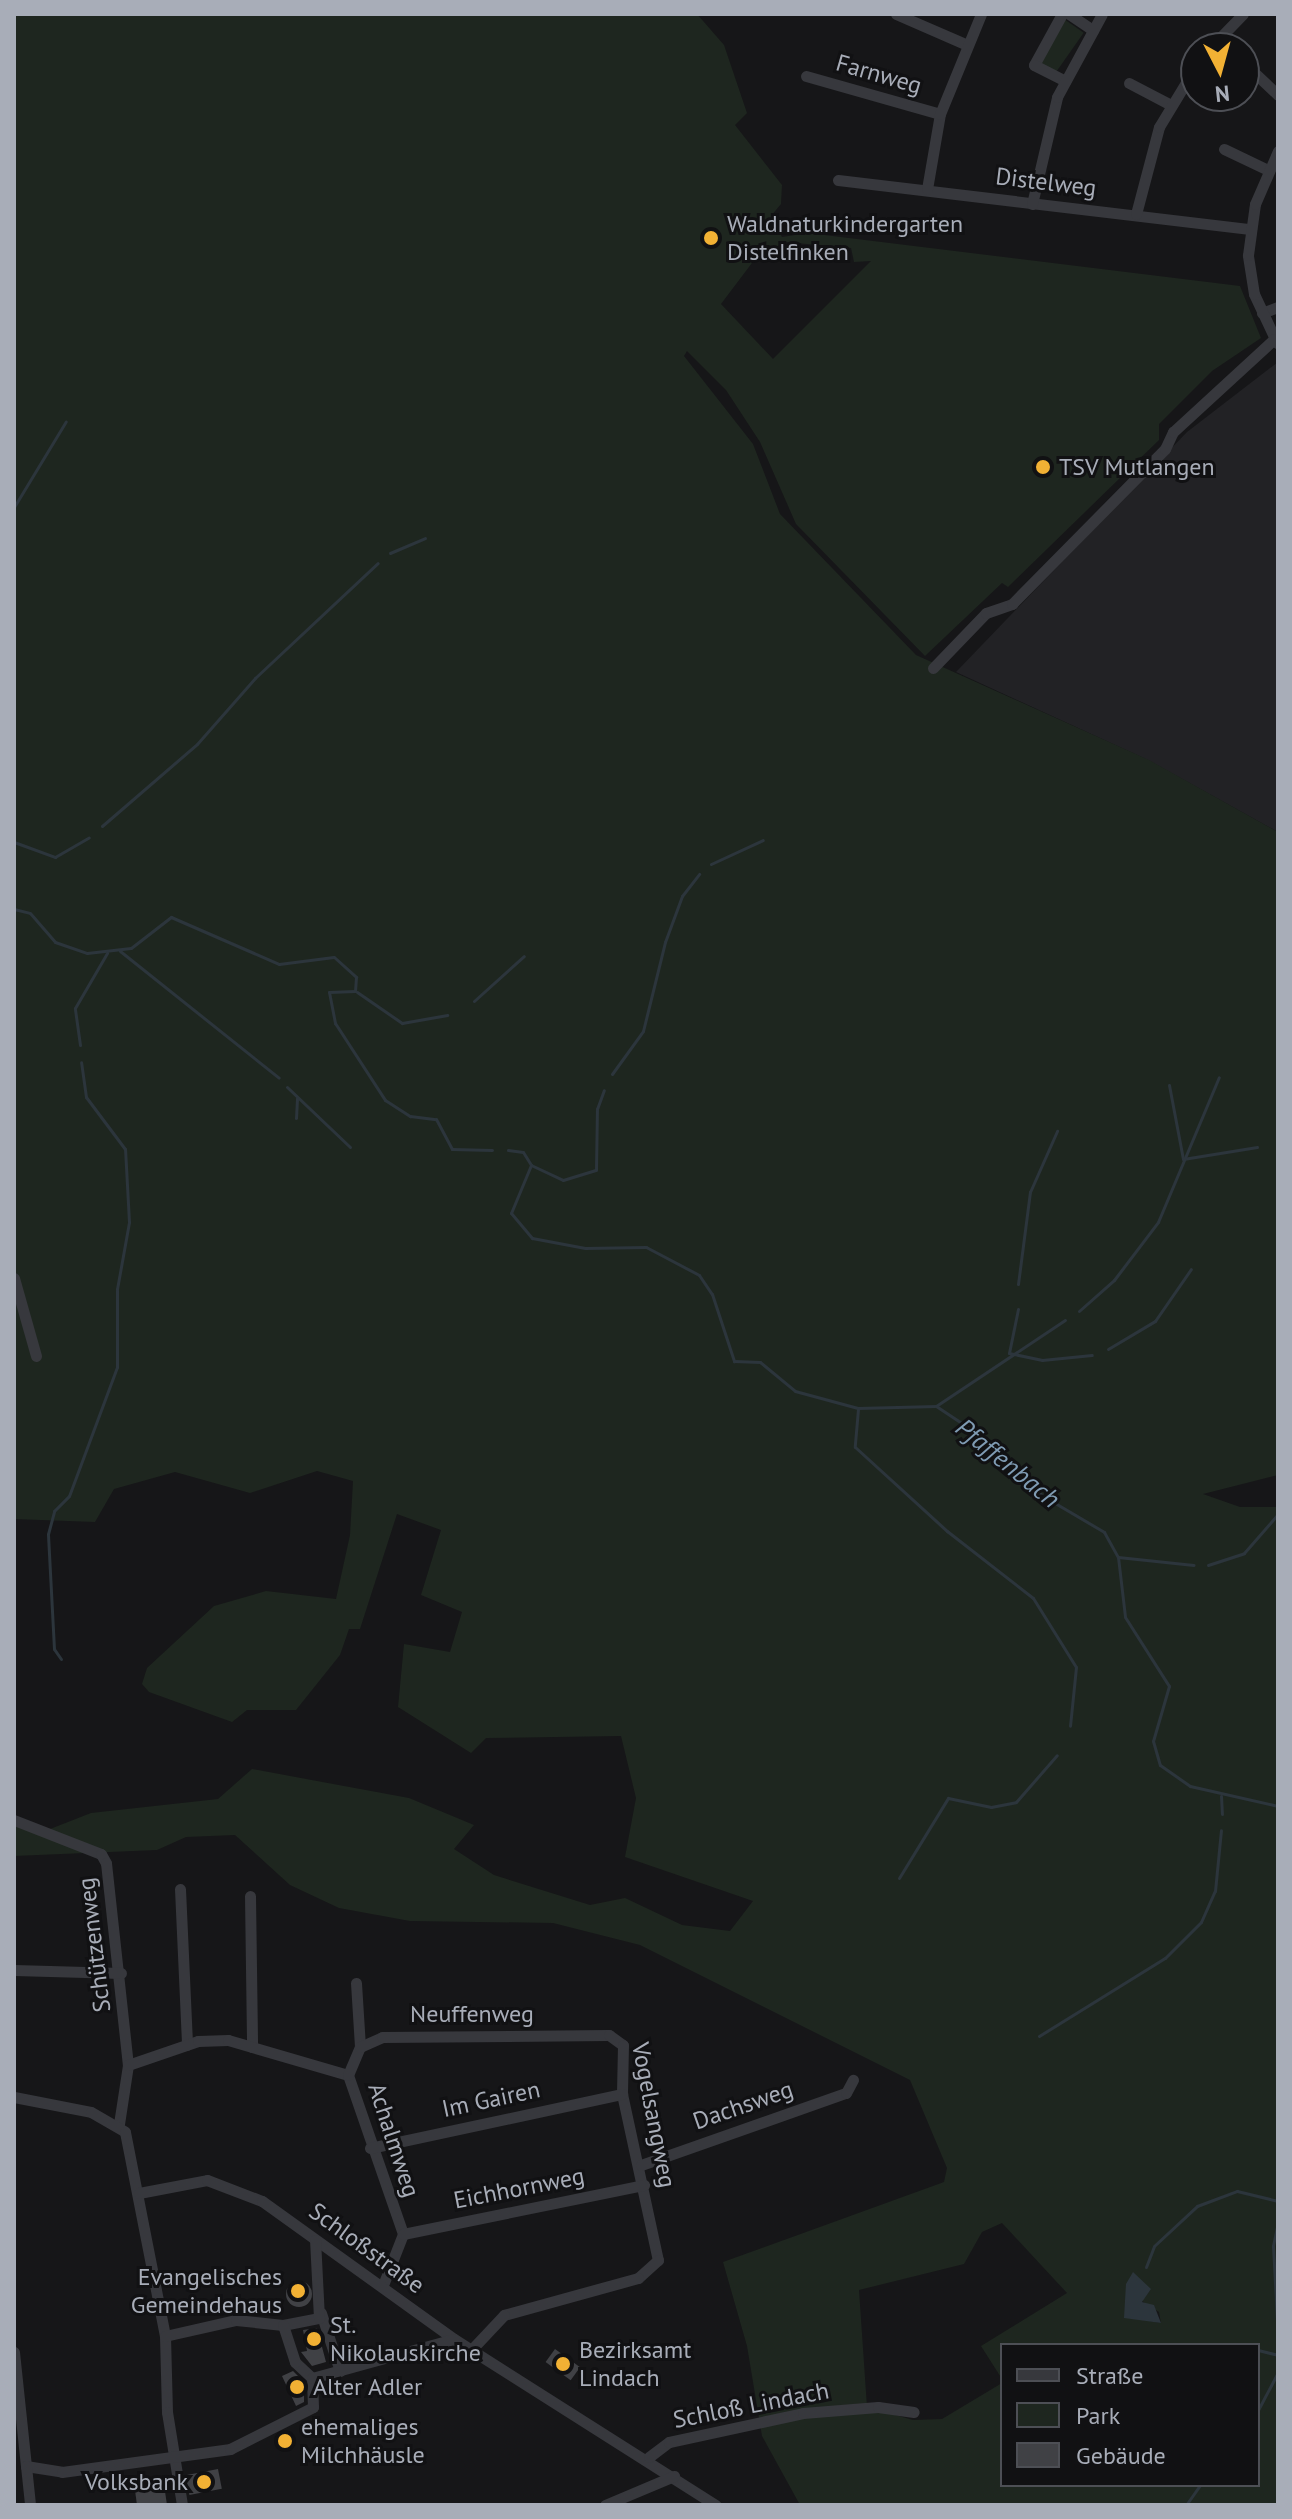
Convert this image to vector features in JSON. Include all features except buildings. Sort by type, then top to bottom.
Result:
[{"type":"street","points":[[896,14],[965,44]]},
{"type":"street","points":[[927,189],[940,114],[965,44],[981,14]]},
{"type":"street","points":[[1062,14],[1034,65],[1065,81]]},
{"type":"street","points":[[1069,14],[1093,30]]},
{"type":"street","points":[[1032,204],[1065,81],[1102,14]]},
{"type":"street","points":[[1230,32],[1244,15]]},
{"type":"street","name":"Farnweg","points":[[806,76],[940,114]]},
{"type":"street","points":[[1260,78],[1278,95]]},
{"type":"street","points":[[1129,83],[1169,104]]},
{"type":"street","points":[[1136,214],[1142,176],[1169,104],[1180,89]]},
{"type":"street","points":[[1224,149],[1268,170]]},
{"type":"street","points":[[933,668],[986,613],[1012,604],[1165,449],[1183,422],[1276,342],[1249,275],[1250,229],[1268,170],[1278,151]]},
{"type":"street","name":"Distelweg","points":[[838,180],[1250,229]]},
{"type":"street","points":[[1262,313],[1278,307]]},
{"type":"street","points":[[14,1278],[36,1356]]},
{"type":"street","name":"Schützenweg","points":[[14,1820],[101,1854],[121,1973],[128,2065],[119,2124]]},
{"type":"street","points":[[180,1889],[187,2045]]},
{"type":"street","points":[[250,1896],[252,2047]]},
{"type":"street","points":[[14,1970],[121,1973]]},
{"type":"street","points":[[348,2075],[360,2047],[356,1983]]},
{"type":"street","name":"Neuffenweg","points":[[360,2047],[382,2037],[616,2037]]},
{"type":"street","name":"Vogelsangweg","points":[[472,2349],[504,2315],[651,2272],[660,2249],[622,2094],[624,2049],[616,2037]]},
{"type":"street","name":"Achalmweg","points":[[128,2065],[187,2045],[228,2040],[348,2075],[370,2148],[403,2234],[383,2285]]},
{"type":"street","name":"Dachsweg","points":[[641,2165],[846,2093],[853,2080]]},
{"type":"street","name":"Im Gairen","points":[[370,2148],[622,2094]]},
{"type":"street","points":[[14,2097],[119,2124],[139,2193],[165,2336],[172,2458],[182,2505]]},
{"type":"street","name":"Schloßstraße","points":[[139,2193],[207,2180],[226,2184],[262,2201],[383,2285],[454,2339],[649,2457],[716,2505]]},
{"type":"street","name":"Eichhornweg","points":[[403,2234],[644,2185]]},
{"type":"street","points":[[315,2240],[321,2313],[340,2371]]},
{"type":"street","points":[[165,2336],[236,2320],[283,2325],[321,2313]]},
{"type":"street","points":[[26,2466],[62,2472],[172,2458],[230,2449],[279,2428],[316,2403],[312,2378],[295,2362],[283,2325]]},
{"type":"street","points":[[312,2378],[454,2339]]},
{"type":"street","points":[[14,2352],[30,2505]]},
{"type":"street","name":"Schloß Lindach","points":[[649,2457],[669,2442],[803,2413],[878,2407],[914,2412]]},
{"type":"street","points":[[605,2505],[674,2476]]},
{"type":"shaded area","points":[[1278,362],[1278,832],[1148,760],[956,672],[1187,432]]},
{"type":"shaded area","points":[[1133,2272],[1151,2289],[1142,2302],[1154,2305],[1161,2323],[1124,2318],[1126,2284]]},
{"type":"green space","points":[[14,14],[697,14],[724,45],[747,113],[735,125],[782,185],[781,204],[771,216],[782,237],[808,233],[1240,286],[1261,338],[1212,371],[1159,424],[1159,440],[1008,587],[1002,583],[925,656],[796,524],[760,442],[726,390],[687,351],[684,356],[753,444],[780,514],[916,655],[1149,760],[1278,832],[1278,1475],[1203,1494],[1240,1507],[1278,1507],[1278,2505],[800,2505],[762,2436],[747,2346],[723,2262],[944,2182],[947,2168],[910,2080],[640,1945],[553,1923],[410,1921],[339,1908],[290,1885],[235,1835],[186,1837],[157,1850],[14,1856],[14,1820],[45,1831],[91,1813],[218,1799],[252,1769],[409,1798],[474,1825],[454,1849],[494,1875],[590,1905],[625,1898],[682,1925],[730,1931],[753,1901],[625,1857],[636,1798],[621,1736],[486,1738],[471,1753],[398,1707],[404,1644],[450,1652],[462,1612],[421,1595],[441,1530],[397,1514],[360,1629],[349,1629],[340,1655],[296,1710],[247,1710],[232,1722],[149,1692],[142,1684],[147,1668],[214,1606],[266,1591],[336,1599],[350,1535],[353,1481],[317,1471],[250,1493],[175,1472],[114,1489],[95,1522],[14,1519]],"holes":[[[785,242],[851,248],[854,262],[871,261],[773,359],[721,304],[755,259]],[[1150,2290],[1142,2301],[1159,2312],[1161,2323],[1127,2317],[1127,2293]]]},
{"type":"green space","points":[[1064,19],[1084,33],[1054,75],[1035,61]]},
{"type":"waterway","points":[[14,507],[66,421]]},
{"type":"waterway","points":[[390,553],[425,538]]},
{"type":"waterway","points":[[102,826],[197,744],[255,678],[378,563]]},
{"type":"waterway","points":[[14,842],[55,857],[89,837]]},
{"type":"waterway","points":[[711,864],[763,840]]},
{"type":"waterway","points":[[612,1074],[643,1031],[665,942],[682,896],[699,874]]},
{"type":"waterway","name":"Pfaffenbach","points":[[14,909],[30,913],[55,942],[87,953],[131,948],[171,917],[279,964],[334,957],[356,977],[355,991],[329,992],[335,1023],[385,1100],[410,1116],[436,1119],[452,1149],[492,1150]]},
{"type":"waterway","points":[[120,951],[279,1078]]},
{"type":"waterway","points":[[80,1045],[75,1008],[107,953]]},
{"type":"waterway","points":[[474,1001],[524,956]]},
{"type":"waterway","points":[[357,992],[402,1023],[447,1015]]},
{"type":"waterway","points":[[61,1659],[54,1649],[48,1534],[54,1511],[69,1496],[117,1367],[117,1289],[129,1222],[125,1149],[86,1097],[81,1062]]},
{"type":"waterway","points":[[1079,1311],[1114,1280],[1158,1222],[1219,1077]]},
{"type":"waterway","points":[[1169,1085],[1183,1159],[1257,1147]]},
{"type":"waterway","points":[[287,1087],[350,1147]]},
{"type":"waterway","points":[[531,1165],[563,1180],[596,1170],[597,1109],[604,1090]]},
{"type":"waterway","points":[[296,1118],[297,1098]]},
{"type":"waterway","points":[[1018,1284],[1030,1192],[1057,1131]]},
{"type":"waterway","name":"Pfaffenbach","points":[[508,1150],[523,1152],[531,1165],[511,1213],[532,1238],[585,1248],[646,1247],[699,1275],[712,1294],[734,1361],[760,1362],[795,1391],[858,1408],[936,1406],[975,1432],[1043,1496],[1104,1532],[1118,1557],[1125,1617],[1169,1686],[1153,1741],[1160,1765],[1190,1786],[1278,1806]]},
{"type":"waterway","points":[[1108,1349],[1155,1321],[1191,1269]]},
{"type":"waterway","points":[[1018,1309],[1009,1353],[1042,1360],[1092,1355]]},
{"type":"waterway","points":[[936,1406],[1065,1320]]},
{"type":"waterway","points":[[858,1409],[855,1447],[947,1531],[1033,1598],[1076,1667],[1070,1726]]},
{"type":"waterway","points":[[1208,1565],[1244,1553],[1278,1514]]},
{"type":"waterway","points":[[1118,1557],[1194,1565]]},
{"type":"waterway","points":[[899,1878],[948,1798],[991,1807],[1016,1802],[1057,1755]]},
{"type":"waterway","points":[[1221,1796],[1222,1814]]},
{"type":"waterway","points":[[1039,2036],[1165,1958],[1201,1922],[1215,1891],[1221,1830]]},
{"type":"waterway","points":[[1146,2267],[1154,2246],[1197,2206],[1237,2191],[1278,2201]]},
{"type":"waterway","name":"Pfaffenbach","points":[[1278,2222],[1273,2246],[1278,2339]]},
{"type":"waterway","points":[[1260,2350],[1278,2355]]},
{"type":"waterway","name":"Pfaffenbach","points":[[1260,2406],[1278,2372]]},
{"type":"waterway","name":"Pfaffenbach","points":[[1186,2505],[1199,2487]]},
{"type":"place","name":"Waldnaturkindergarten Distelfinken","points":[[711,238]]},
{"type":"place","name":"TSV Mutlangen","points":[[1043,467]]},
{"type":"place","name":"Evangelisches Gemeindehaus","points":[[298,2291]]},
{"type":"place","name":"St. Nikolauskirche","points":[[314,2339]]},
{"type":"place","name":"Bezirksamt Lindach","points":[[563,2364]]},
{"type":"place","name":"Alter Adler","points":[[297,2387]]},
{"type":"place","name":"ehemaliges Milchhäusle","points":[[285,2441]]},
{"type":"place","name":"Volksbank","points":[[204,2482]]}]
